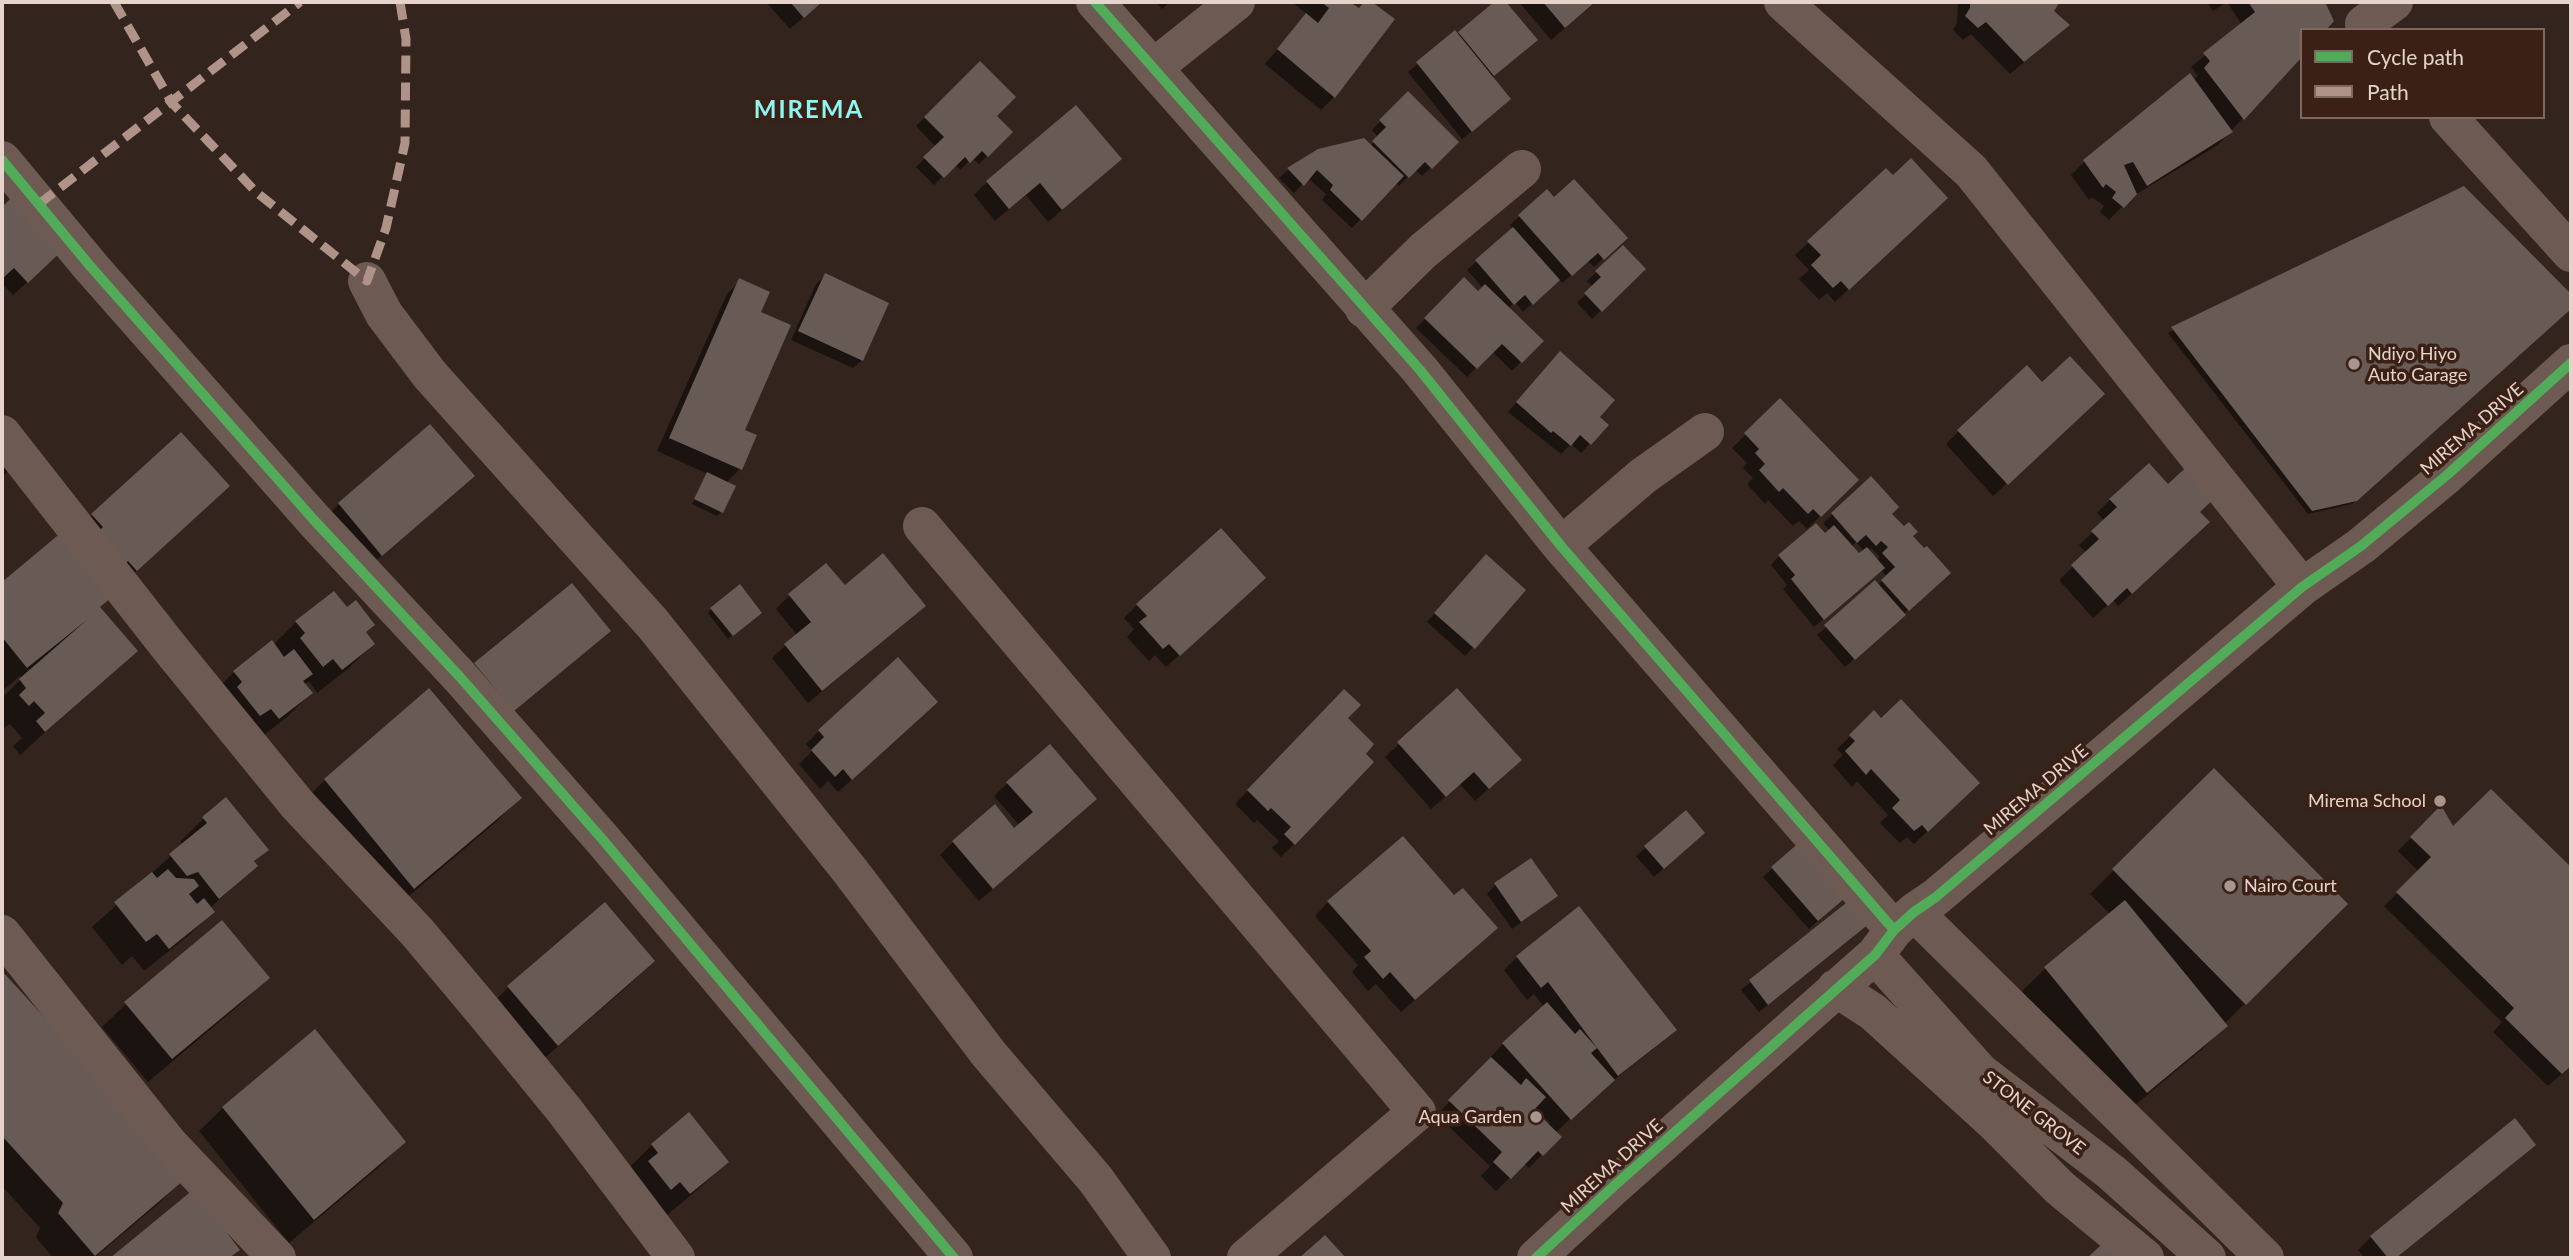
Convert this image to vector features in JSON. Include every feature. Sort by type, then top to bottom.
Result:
[{"type":"street","points":[[1096,2],[1420,370],[1561,546],[1894,932],[2265,1258]]},
{"type":"street","points":[[1153,68],[1236,2]]},
{"type":"street","points":[[1783,2],[1972,171],[2302,587]]},
{"type":"street","points":[[2361,19],[2394,2]]},
{"type":"street","points":[[2450,119],[2571,253]]},
{"type":"street","points":[[2,160],[100,278],[313,519],[460,677],[603,840],[954,1258]]},
{"type":"street","points":[[1364,309],[1423,251],[1522,169]]},
{"type":"street","points":[[367,281],[384,314],[430,375],[653,624],[851,873],[988,1053],[1096,1180],[1152,1258]]},
{"type":"street","name":"MIREMA DRIVE","points":[[1536,1258],[1836,988],[1894,932],[2302,587],[2361,546],[2447,475],[2571,363]]},
{"type":"street","points":[[1561,546],[1643,475],[1705,432]]},
{"type":"street","points":[[2,434],[169,647],[297,804],[417,932],[485,1013],[565,1111],[676,1258]]},
{"type":"street","points":[[922,526],[1417,1112],[1246,1258]]},
{"type":"street","name":"STONE GROVE","points":[[1894,932],[1980,1072],[2111,1172],[2207,1258]]},
{"type":"street","points":[[2,934],[169,1144],[277,1258]]},
{"type":"street","points":[[1836,988],[1872,1012],[1995,1123],[2060,1188],[2145,1258]]},
{"type":"building","points":[[790,2],[822,2],[804,18]]},
{"type":"building","points":[[1321,2],[1350,2],[1359,8],[1364,2],[1372,2],[1395,19],[1335,98],[1277,49],[1306,13],[1318,23],[1329,8]]},
{"type":"building","points":[[1494,2],[1506,2],[1538,40],[1494,76],[1458,32]]},
{"type":"building","points":[[1543,2],[1595,2],[1565,28]]},
{"type":"building","points":[[1970,2],[2060,2],[2054,11],[2070,25],[2024,62],[1986,22],[1978,28],[1965,16]]},
{"type":"building","points":[[2248,2],[2325,2],[2334,21],[2328,28],[2300,28],[2300,59],[2244,120],[2204,68],[2210,61],[2203,53],[2255,12]]},
{"type":"building","points":[[1455,30],[1511,99],[1472,132],[1416,62]]},
{"type":"building","points":[[980,61],[1016,97],[997,116],[1013,132],[988,157],[982,151],[970,163],[965,157],[944,178],[923,157],[944,137],[924,117]]},
{"type":"building","points":[[2190,73],[2233,132],[2147,186],[2133,162],[2124,165],[2137,194],[2124,208],[2112,198],[2116,192],[2106,184],[2103,188],[2083,160]]},
{"type":"building","points":[[1408,91],[1459,142],[1432,169],[1425,162],[1409,178],[1372,141],[1386,127],[1379,120]]},
{"type":"building","points":[[1076,105],[1122,159],[1062,210],[1040,183],[1009,209],[986,181]]},
{"type":"building","points":[[1364,138],[1404,176],[1362,221],[1330,190],[1333,185],[1317,170],[1304,186],[1287,168],[1318,149]]},
{"type":"building","points":[[1911,158],[1948,198],[1849,290],[1841,281],[1833,288],[1811,265],[1821,255],[1807,241],[1886,168],[1893,175]]},
{"type":"building","points":[[1574,179],[1628,238],[1604,260],[1598,253],[1572,276],[1518,215],[1547,189],[1554,197]]},
{"type":"building","name":"Ndiyo Hiyo Auto Garage","points":[[2464,186],[2571,294],[2571,309],[2357,501],[2312,511],[2171,327]]},
{"type":"building","points":[[15,194],[65,248],[28,283],[14,268],[2,279],[2,207]]},
{"type":"building","points":[[1513,227],[1560,280],[1533,305],[1525,295],[1514,305],[1475,260]]},
{"type":"building","points":[[1623,245],[1646,269],[1602,312],[1584,293],[1601,277],[1595,271]]},
{"type":"building","points":[[825,273],[889,303],[863,361],[798,331]]},
{"type":"building","points":[[1464,277],[1478,291],[1485,284],[1544,341],[1522,363],[1502,344],[1477,369],[1424,318]]},
{"type":"building","points":[[739,278],[770,292],[761,312],[791,325],[745,430],[757,435],[742,470],[669,438]]},
{"type":"building","points":[[1560,351],[1615,400],[1600,417],[1609,425],[1591,445],[1580,435],[1571,446],[1553,431],[1551,433],[1516,402]]},
{"type":"building","points":[[2070,356],[2105,394],[2008,485],[1957,430],[2027,365],[2042,382]]},
{"type":"building","points":[[1780,398],[1859,480],[1821,517],[1813,509],[1808,514],[1783,488],[1779,492],[1759,470],[1765,464],[1755,453],[1759,449],[1744,433]]},
{"type":"building","points":[[430,424],[475,476],[382,556],[338,503]]},
{"type":"building","points":[[181,432],[230,486],[137,571],[128,561],[122,566],[94,535],[103,527],[91,514]]},
{"type":"building","points":[[2193,461],[2221,492],[2200,512],[2210,522],[2132,594],[2127,588],[2108,606],[2071,565],[2099,539],[2091,531],[2117,507],[2109,499],[2149,463],[2168,484]]},
{"type":"building","points":[[707,472],[736,486],[723,513],[694,499]]},
{"type":"building","points":[[1871,476],[1899,507],[1892,514],[1904,526],[1909,522],[1918,532],[1913,536],[1924,548],[1927,546],[1951,573],[1909,611],[1881,580],[1895,567],[1882,553],[1888,547],[1881,541],[1876,546],[1866,535],[1857,543],[1831,513]]},
{"type":"building","points":[[1816,523],[1825,533],[1834,525],[1859,553],[1867,547],[1885,568],[1824,620],[1791,579],[1795,575],[1778,555]]},
{"type":"building","points":[[69,526],[122,589],[100,607],[138,651],[45,732],[36,721],[45,713],[34,701],[29,706],[19,695],[26,688],[19,679],[88,619],[27,668],[2,637],[2,582]]},
{"type":"building","points":[[1221,528],[1266,578],[1180,656],[1169,644],[1163,649],[1139,622],[1147,616],[1136,604]]},
{"type":"building","points":[[883,553],[926,606],[822,691],[784,644],[811,622],[788,594],[826,563],[845,585]]},
{"type":"building","points":[[1486,554],[1526,590],[1475,649],[1434,613]]},
{"type":"building","points":[[1875,580],[1906,615],[1855,660],[1824,625]]},
{"type":"building","points":[[572,583],[611,631],[514,711],[474,663]]},
{"type":"building","points":[[740,584],[762,613],[733,636],[710,608]]},
{"type":"building","points":[[334,591],[347,607],[356,600],[375,625],[366,632],[375,644],[342,670],[333,659],[323,667],[300,638],[305,633],[295,621]]},
{"type":"building","points":[[272,640],[284,657],[294,649],[313,674],[303,681],[313,693],[279,719],[271,709],[260,716],[237,687],[242,682],[233,671]]},
{"type":"building","points":[[898,657],[938,702],[852,780],[843,769],[835,777],[811,750],[824,737],[818,730]]},
{"type":"building","points":[[429,688],[522,798],[414,889],[324,779]]},
{"type":"building","points":[[1457,688],[1522,760],[1489,789],[1474,772],[1446,797],[1397,742]]},
{"type":"building","points":[[1344,689],[1361,705],[1348,718],[1374,744],[1366,754],[1374,762],[1295,845],[1284,834],[1291,827],[1271,808],[1268,811],[1247,790]]},
{"type":"building","points":[[1901,699],[1980,783],[1928,832],[1922,825],[1914,831],[1892,808],[1900,800],[1871,769],[1866,775],[1845,751],[1855,741],[1849,735],[1874,710],[1881,718]]},
{"type":"building","points":[[1050,744],[1097,799],[993,889],[952,841],[995,804],[1014,828],[1033,812],[1006,782]]},
{"type":"building","name":"Nairo Court","points":[[2214,768],[2348,904],[2246,1005],[2112,869]]},
{"type":"building","points":[[2491,789],[2571,867],[2571,1066],[2562,1074],[2505,1018],[2514,1008],[2396,892],[2431,857],[2410,837],[2441,805],[2453,826]]},
{"type":"building","points":[[226,797],[269,850],[254,861],[258,866],[219,899],[198,872],[187,876],[169,854],[207,823],[202,817]]},
{"type":"building","points":[[1686,810],[1705,833],[1664,869],[1644,846]]},
{"type":"building","points":[[1403,836],[1454,895],[1463,888],[1498,928],[1415,1000],[1390,972],[1383,979],[1364,957],[1371,951],[1327,901]]},
{"type":"building","points":[[1802,840],[1850,894],[1818,921],[1771,867]]},
{"type":"building","points":[[1531,858],[1558,896],[1521,922],[1494,883]]},
{"type":"building","points":[[168,869],[176,878],[194,879],[199,886],[189,894],[197,904],[204,898],[215,912],[169,949],[157,934],[146,942],[114,902],[152,872],[157,878]]},
{"type":"building","points":[[1851,899],[1870,923],[1768,1005],[1749,980]]},
{"type":"building","points":[[2125,900],[2228,1026],[2147,1093],[2044,967]]},
{"type":"building","points":[[605,902],[655,961],[558,1046],[507,986]]},
{"type":"building","points":[[1579,906],[1677,1030],[1618,1076],[1548,982],[1541,988],[1516,956]]},
{"type":"building","points":[[222,920],[270,978],[172,1059],[124,1002]]},
{"type":"building","points":[[2,971],[184,1180],[95,1256],[58,1213],[63,1203],[2,1136]]},
{"type":"building","points":[[1547,1002],[1575,1034],[1580,1029],[1597,1048],[1591,1053],[1615,1080],[1571,1120],[1502,1043]]},
{"type":"building","points":[[315,1029],[406,1142],[314,1220],[222,1107]]},
{"type":"building","points":[[1491,1057],[1521,1085],[1526,1078],[1546,1097],[1534,1110],[1562,1137],[1543,1156],[1538,1151],[1511,1179],[1493,1162],[1502,1152],[1448,1100]]},
{"type":"building","points":[[689,1112],[729,1162],[690,1194],[680,1182],[671,1190],[648,1161],[658,1153],[651,1144]]},
{"type":"building","points":[[2515,1118],[2536,1145],[2396,1258],[2388,1258],[2370,1236]]},
{"type":"building","points":[[194,1189],[240,1250],[229,1258],[110,1258]]},
{"type":"building","points":[[1325,1235],[1346,1258],[1299,1258]]},
{"type":"building","points":[[2112,1235],[2133,1258],[2087,1258]]},
{"type":"marked path","points":[[114,2],[172,103],[256,192],[367,281],[386,228],[405,143],[406,39],[400,2]]},
{"type":"marked path","points":[[39,204],[300,2]]},
{"type":"cycle path","points":[[1095,2],[1420,370],[1561,546],[1894,930]]},
{"type":"cycle path","points":[[2,160],[91,267],[313,519],[460,677],[603,840],[954,1258]]},
{"type":"cycle path","points":[[1536,1258],[1875,955],[1894,930],[1914,912],[1936,897],[2302,587],[2361,546],[2447,475],[2571,363]]},
{"type":"place","name":"Ndiyo Hiyo Auto Garage","points":[[2354,364]]},
{"type":"place","name":"Mirema School","points":[[2440,801]]},
{"type":"place","name":"Nairo Court","points":[[2230,886]]},
{"type":"place","name":"Aqua Garden","points":[[1536,1117]]},
{"type":"district","name":"MIREMA","points":[[809,110]]}]
